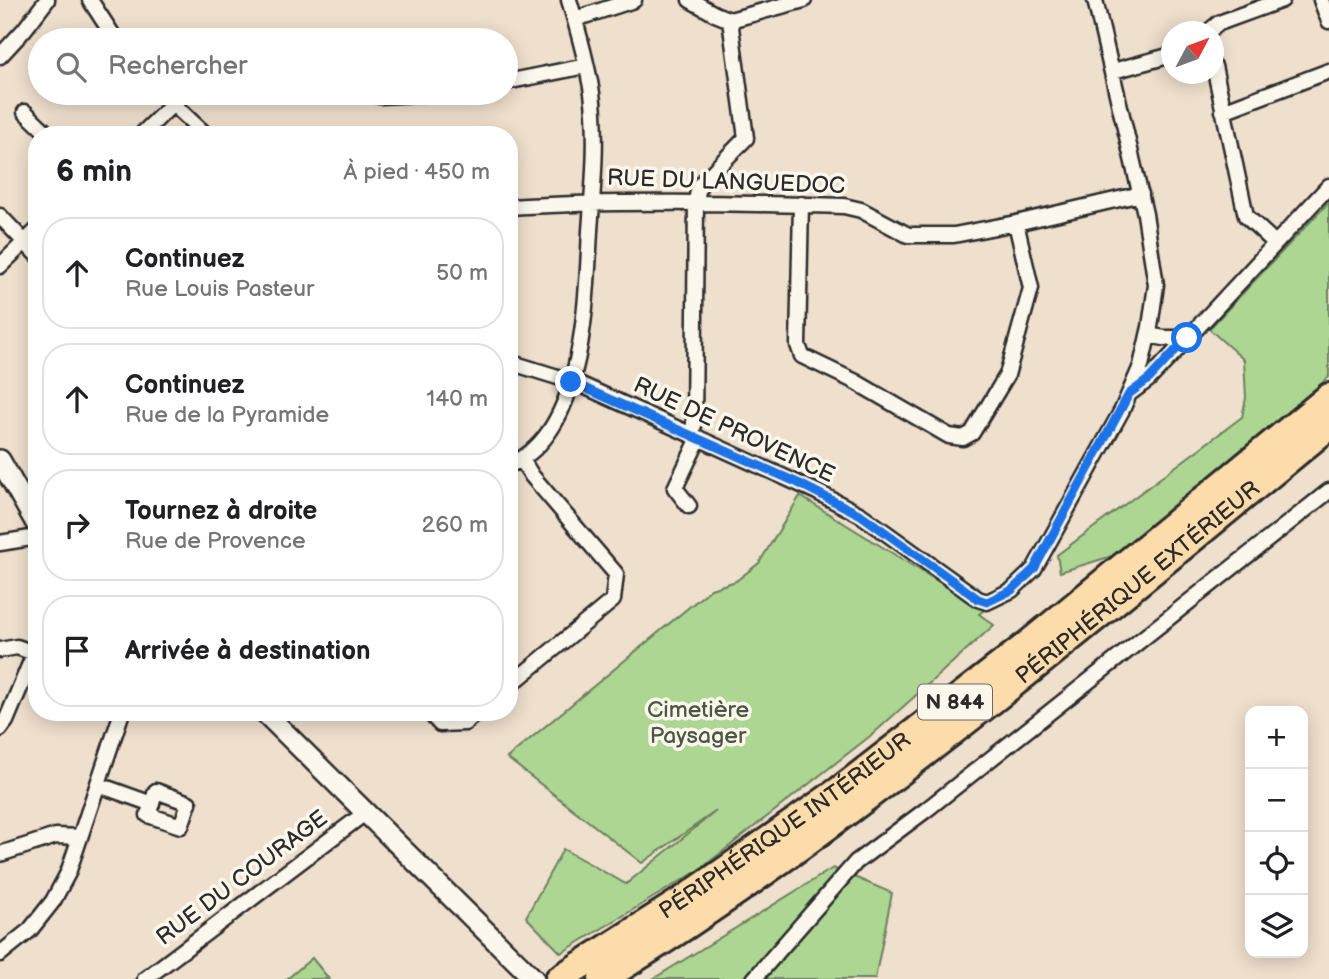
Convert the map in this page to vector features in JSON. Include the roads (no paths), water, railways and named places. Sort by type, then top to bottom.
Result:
[{"type":"highway","name":"PÉRIPHÉRIQUE INTÉRIEUR","points":[[559,979],[686,898],[841,790],[1068,612],[1329,397]]},
{"type":"highway","name":"PÉRIPHÉRIQUE EXTÉRIEUR","points":[[601,979],[734,893],[856,806],[1089,624],[1329,426]]},
{"type":"street","points":[[0,56],[47,0]]},
{"type":"street","points":[[90,0],[108,28]]},
{"type":"street","points":[[518,461],[546,438],[571,382],[584,321],[595,134],[592,93],[569,0]]},
{"type":"street","points":[[575,19],[634,0]]},
{"type":"street","points":[[690,0],[730,20],[804,0]]},
{"type":"street","points":[[1095,0],[1141,194],[1156,285],[1147,342],[1129,394]]},
{"type":"street","points":[[1224,21],[1282,0]]},
{"type":"street","points":[[1321,0],[1329,21]]},
{"type":"street","points":[[690,506],[676,488],[695,436],[696,201],[699,187],[746,138],[730,20]]},
{"type":"street","points":[[1113,71],[1161,58]]},
{"type":"street","points":[[518,80],[586,66]]},
{"type":"street","points":[[1223,111],[1329,71]]},
{"type":"street","points":[[1217,84],[1246,216],[1275,243]]},
{"type":"street","points":[[150,126],[172,105]]},
{"type":"street","points":[[174,105],[196,126]]},
{"type":"street","points":[[25,112],[40,126]]},
{"type":"street","points":[[1129,394],[1149,379],[1329,186]]},
{"type":"street","name":"RUE DU LANGUEDOC","points":[[518,206],[592,202],[696,201],[844,206],[861,210],[908,235],[964,234],[1141,194]]},
{"type":"street","points":[[801,204],[798,345],[802,356],[854,381],[949,436],[963,438],[972,433],[1007,376],[1031,288],[1016,223]]},
{"type":"street","points":[[0,216],[28,247]]},
{"type":"street","points":[[0,266],[28,238]]},
{"type":"street","points":[[1147,342],[1187,338]]},
{"type":"street","points":[[1147,342],[1163,357],[1171,356]]},
{"type":"street","name":"RUE DE PROVENCE","points":[[518,365],[571,382],[695,436],[861,515],[978,599],[987,602],[1012,590],[1034,569],[1129,394]]},
{"type":"street","points":[[0,460],[28,509]]},
{"type":"street","points":[[518,465],[532,476],[616,574],[613,600],[518,679]]},
{"type":"street","points":[[754,979],[856,862],[926,810],[1329,491]]},
{"type":"street","points":[[0,543],[28,538]]},
{"type":"street","points":[[0,650],[17,647],[28,649]]},
{"type":"street","points":[[0,729],[6,722],[28,669]]},
{"type":"street","points":[[0,954],[30,930],[53,901],[68,873],[119,721]]},
{"type":"street","points":[[273,721],[534,979]]},
{"type":"street","points":[[437,721],[440,724],[467,721]]},
{"type":"street","points":[[99,785],[152,804]]},
{"type":"street","name":"RUE DU COURAGE","points":[[145,979],[365,813]]},
{"type":"street","points":[[0,854],[56,836],[80,838]]},
{"type":"park label","name":"Cimetière Paysager","points":[[698,723]]}]
